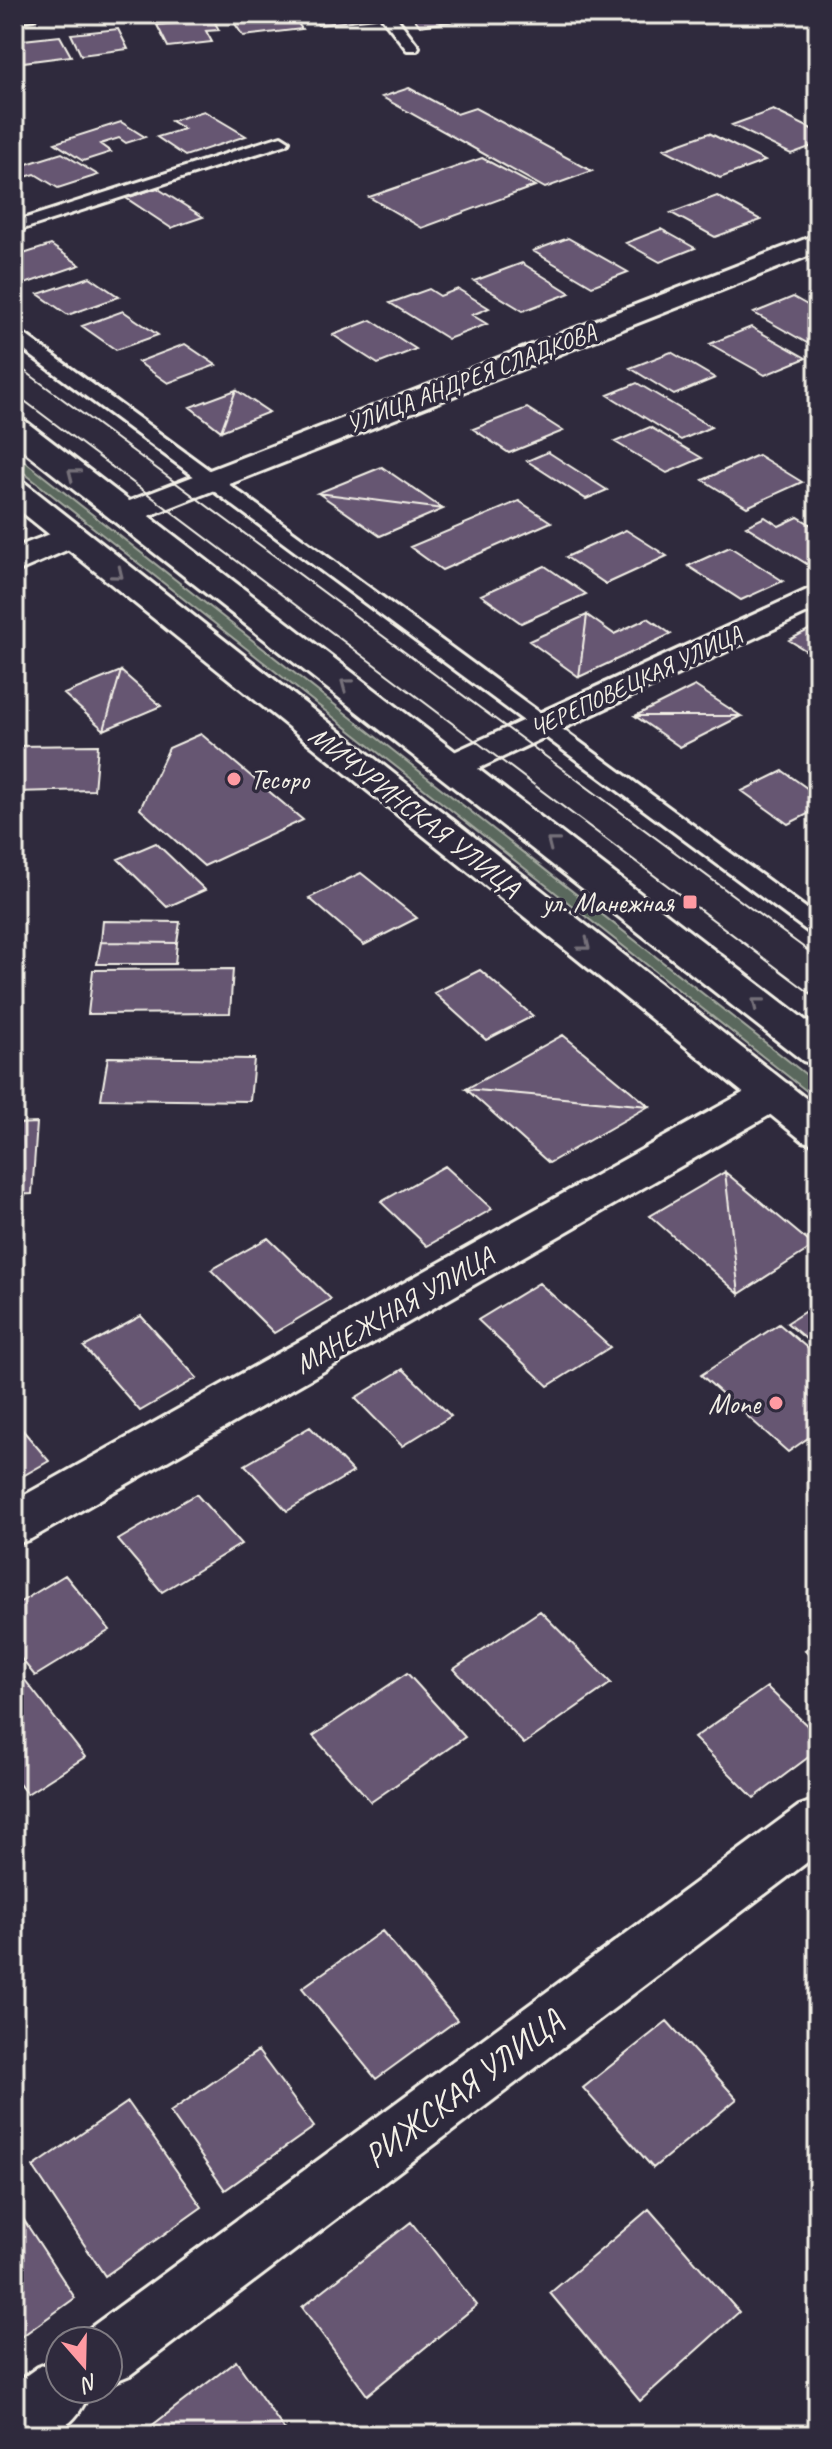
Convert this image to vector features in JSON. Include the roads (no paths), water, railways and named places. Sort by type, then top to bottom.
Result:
[{"type":"street","points":[[14,15],[25,14]]},
{"type":"street","name":"УЛИЦА АНДРЕЯ СЛАДКОВА","points":[[125,514],[818,242]]},
{"type":"street","name":"МИЧУРИНСКАЯ УЛИЦА","points":[[14,428],[818,1051]]},
{"type":"street","name":"МИЧУРИНСКАЯ УЛИЦА","points":[[14,490],[818,1130]]},
{"type":"street","points":[[14,563],[30,552],[71,536]]},
{"type":"street","name":"ЧЕРЕПОВЕЦКАЯ УЛИЦА","points":[[454,766],[818,595]]},
{"type":"street","name":"МАНЕЖНАЯ УЛИЦА","points":[[14,1525],[774,1094]]},
{"type":"street","name":"РИЖСКАЯ УЛИЦА","points":[[124,2341],[818,1823]]},
{"type":"street","points":[[14,2423],[44,2401]]},
{"type":"lane","points":[[386,14],[412,47]]},
{"type":"lane","points":[[14,227],[281,141]]},
{"type":"lane","points":[[14,335],[818,928]]},
{"type":"tram line","points":[[14,363],[818,958]]},
{"type":"tram line","points":[[14,393],[818,999]]},
{"type":"place","name":"Тесоро","points":[[234,779]]},
{"type":"place","name":"ул. Манежная","points":[[690,902]]},
{"type":"place","name":"Mone","points":[[776,1403]]}]
